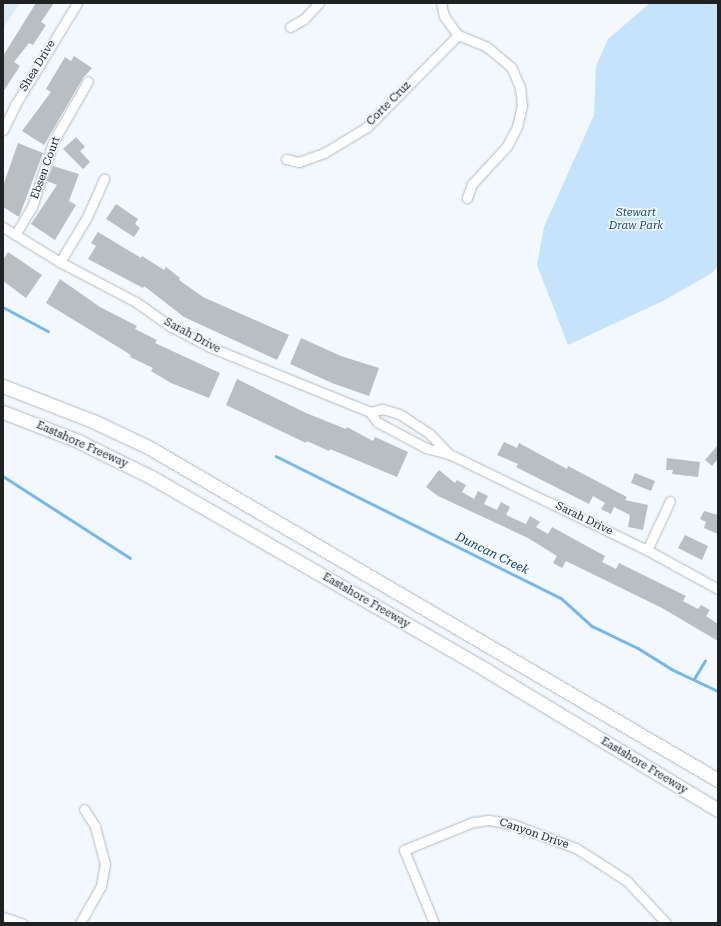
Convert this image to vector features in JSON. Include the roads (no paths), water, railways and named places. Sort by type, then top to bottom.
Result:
[{"type":"highway","points":[[3,377],[28,395]]},
{"type":"highway","points":[[3,386],[100,425],[191,471],[718,780]]},
{"type":"highway","name":"Eastshore Freeway","points":[[3,412],[78,441],[152,477],[486,670],[713,808],[718,815]]},
{"type":"street","name":"Shea Drive","points":[[3,130],[15,105],[77,3]]},
{"type":"street","points":[[290,27],[304,19],[319,3]]},
{"type":"street","points":[[441,3],[444,16],[458,35],[487,47],[511,68],[520,87],[522,105],[518,127],[507,146],[472,184],[467,198]]},
{"type":"street","name":"Corte Cruz","points":[[286,159],[300,162],[324,153],[367,127],[458,35]]},
{"type":"street","name":"Ebsen Court","points":[[15,235],[32,207],[53,142],[88,81]]},
{"type":"street","points":[[60,262],[87,217],[104,179]]},
{"type":"street","name":"Sarah Drive","points":[[3,227],[60,262],[136,302],[170,326],[210,347],[370,412],[377,422],[430,449],[449,454],[647,550],[718,589]]},
{"type":"street","name":"Sarah Drive","points":[[370,412],[383,409],[399,414],[430,434],[449,454]]},
{"type":"street","points":[[647,550],[670,501]]},
{"type":"street","points":[[80,923],[101,886],[105,864],[95,826],[84,809]]},
{"type":"street","name":"Canyon Drive","points":[[434,923],[404,850],[473,822],[490,820],[512,824],[562,842],[617,873],[637,890],[666,923]]},
{"type":"street","points":[[3,917],[22,923]]},
{"type":"waterway","name":"Duncan Creek","points":[[3,307],[48,331]]},
{"type":"waterway","name":"Duncan Creek","points":[[276,456],[561,598],[592,626],[638,648],[671,669],[718,691]]},
{"type":"waterway","points":[[3,476],[130,558]]},
{"type":"waterway","name":"Duncan Creek","points":[[694,679],[705,661]]},
{"type":"park label","name":"Stewart Draw Park","points":[[636,220]]}]
